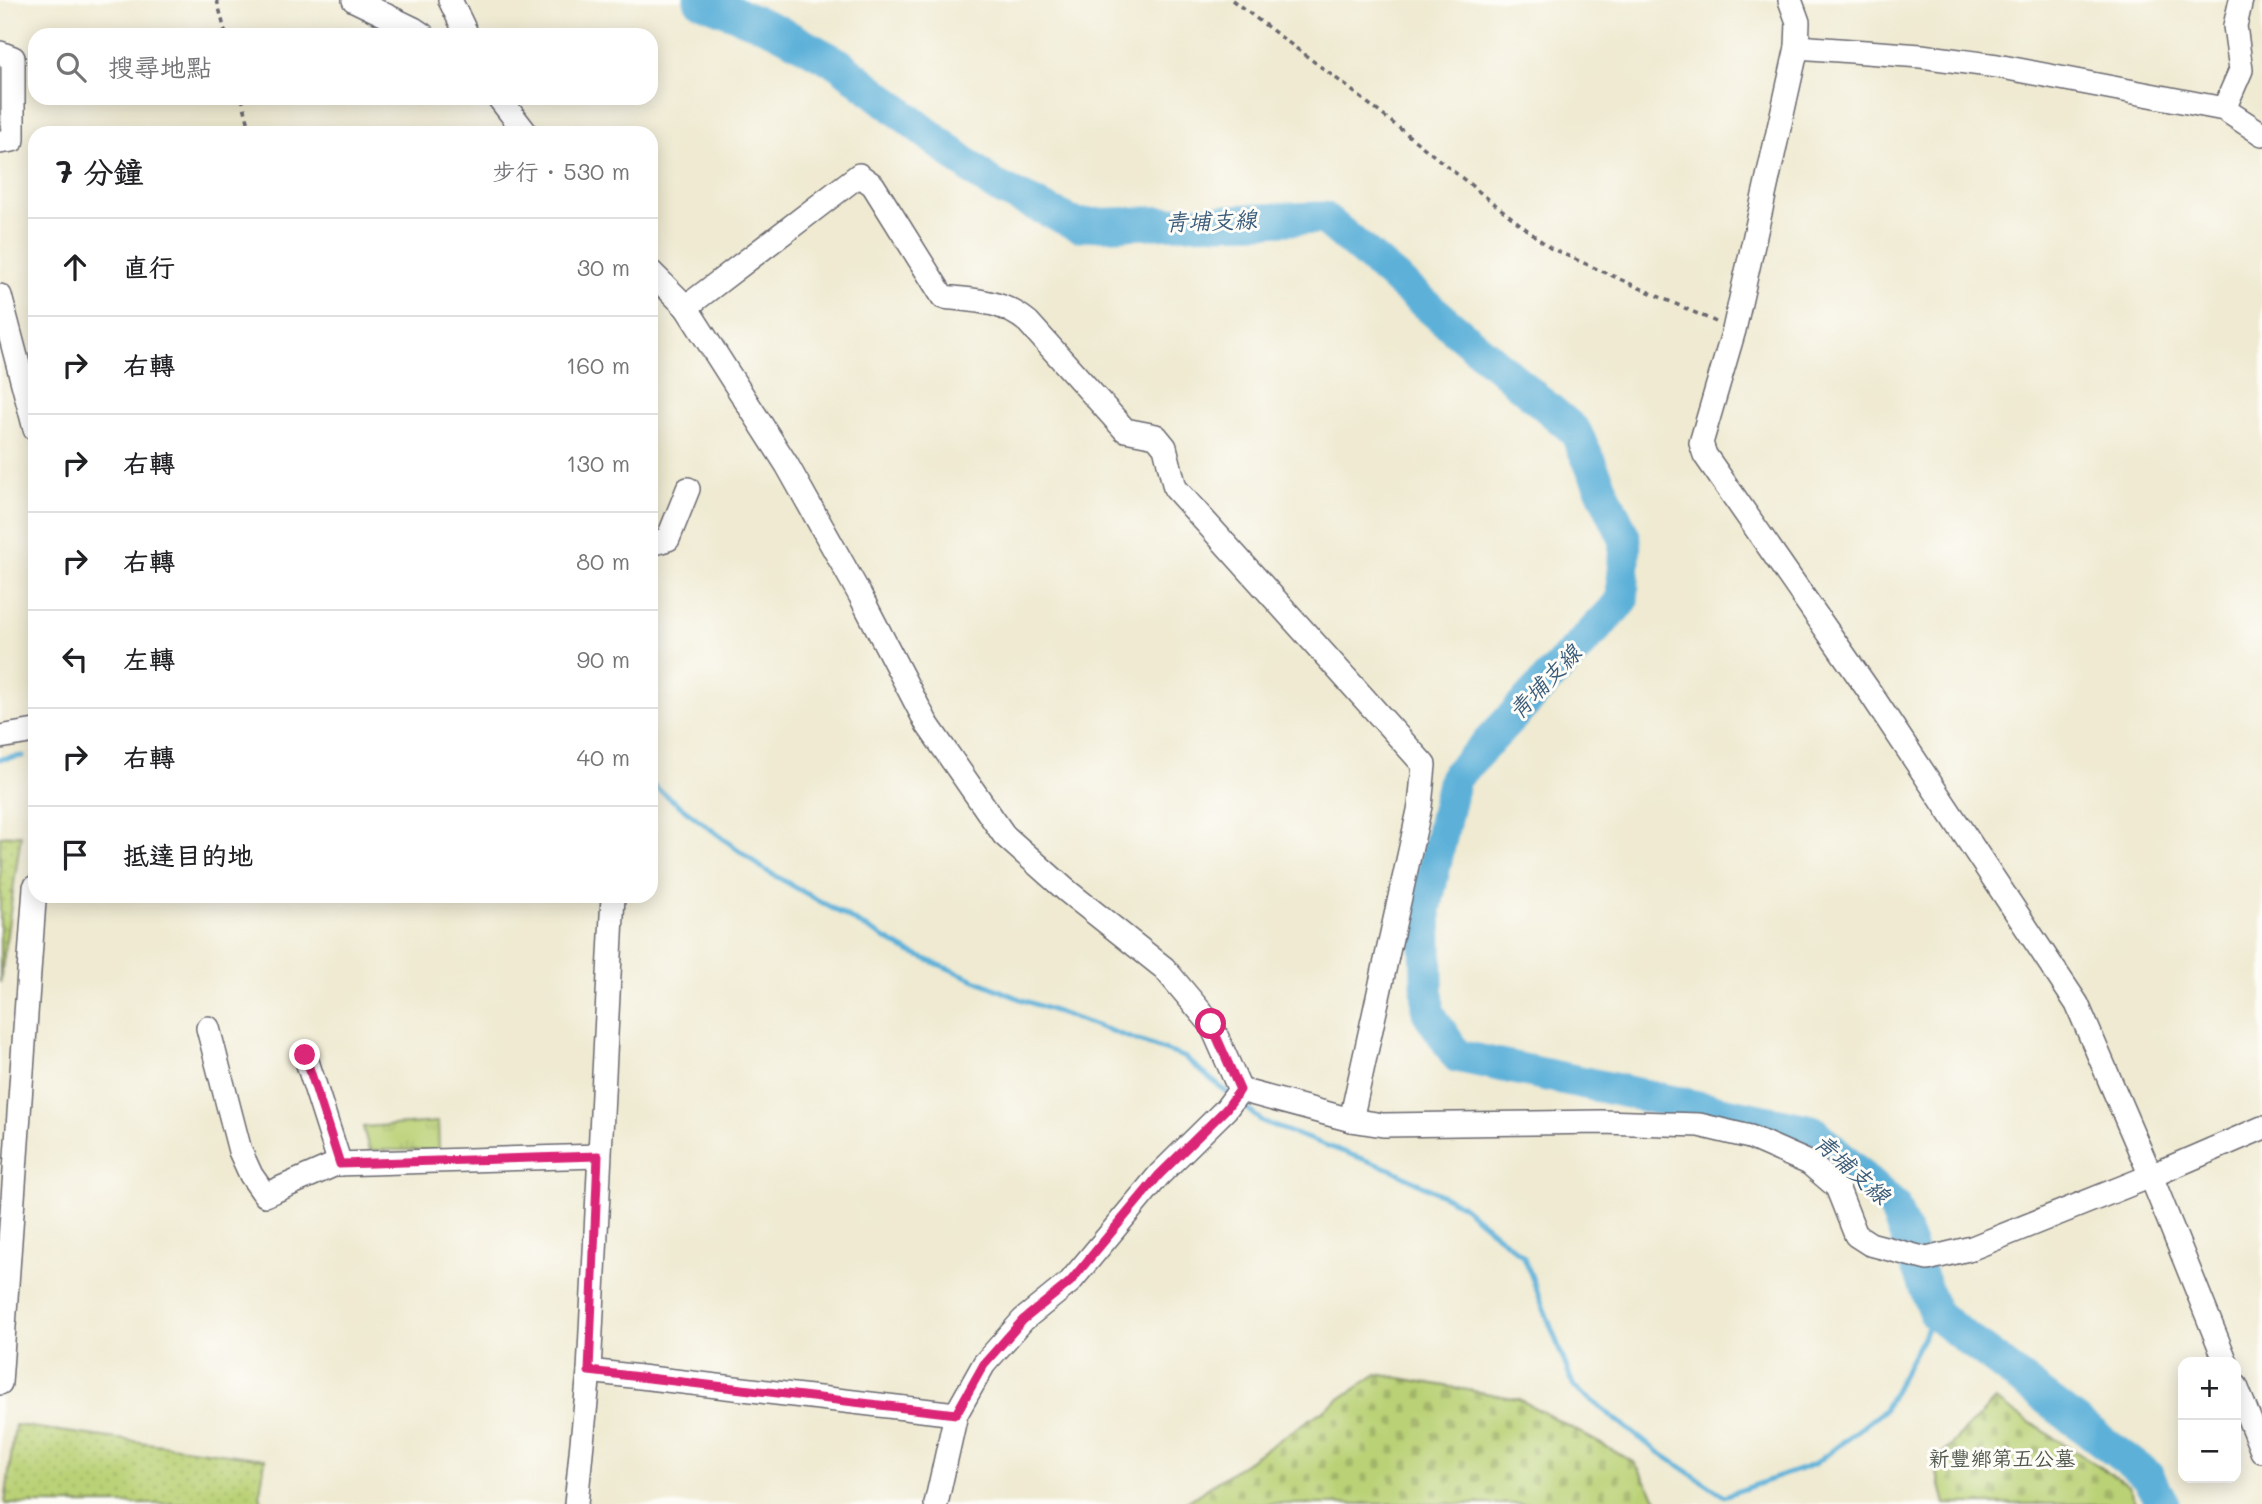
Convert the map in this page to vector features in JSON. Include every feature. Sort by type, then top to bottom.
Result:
[{"type":"street","points":[[354,0],[412,28]]},
{"type":"street","points":[[450,0],[464,28]]},
{"type":"street","points":[[1790,0],[1798,22],[1797,47],[1734,330],[1702,443],[1705,455],[1869,691],[2077,1004],[2151,1176],[2224,1357]]},
{"type":"street","points":[[2224,108],[2241,71],[2235,26],[2241,0]]},
{"type":"street","points":[[1797,47],[1921,56],[1997,66],[2224,108],[2262,134]]},
{"type":"street","points":[[0,53],[13,58],[13,140],[0,142]]},
{"type":"street","points":[[504,105],[521,126]]},
{"type":"street","points":[[686,307],[859,175],[873,185],[943,297],[996,303],[1014,310],[1028,322],[1125,430],[1156,436],[1165,447],[1175,488],[1424,765],[1420,806],[1351,1120]]},
{"type":"street","points":[[658,279],[686,307],[787,465],[927,724],[1004,835],[1067,891],[1164,968],[1211,1024],[1240,1090]]},
{"type":"street","points":[[0,296],[28,402]]},
{"type":"street","points":[[658,542],[668,539],[688,489]]},
{"type":"street","points":[[0,737],[28,733]]},
{"type":"street","points":[[0,1384],[34,903]]},
{"type":"street","points":[[576,1504],[589,1371],[613,903]]},
{"type":"street","points":[[208,1028],[240,1152],[265,1195],[340,1164],[598,1156]]},
{"type":"street","points":[[305,1055],[340,1164]]},
{"type":"street","points":[[936,1504],[956,1414],[984,1364],[1023,1320],[1070,1282],[1159,1175],[1226,1109],[1240,1090]]},
{"type":"street","points":[[1240,1090],[1351,1120],[1382,1125],[1601,1122],[1699,1125],[1750,1137],[1809,1163],[1837,1187],[1856,1235],[1873,1245],[1925,1259],[1972,1248],[2262,1128]]},
{"type":"street","points":[[589,1371],[956,1414]]},
{"type":"street","points":[[2241,1398],[2262,1451]]},
{"type":"path","points":[[217,0],[224,28]]},
{"type":"path","points":[[1232,0],[1345,85],[1550,248],[1734,330]]},
{"type":"path","points":[[244,105],[249,126]]},
{"type":"green space","points":[[21,835],[0,983],[0,836]]},
{"type":"green space","points":[[438,1122],[439,1150],[369,1150],[363,1127]]},
{"type":"green space","points":[[1377,1374],[1519,1399],[1634,1462],[1660,1504],[1184,1504]]},
{"type":"green space","name":"新豐鄉第五公墓","points":[[1995,1400],[2129,1486],[2137,1504],[1945,1504],[1934,1462]]},
{"type":"green space","points":[[15,1425],[265,1459],[260,1494],[262,1504],[5,1504]]},
{"type":"waterway","name":"青埔支線","points":[[700,0],[776,30],[839,64],[993,185],[1078,225],[1324,218],[1575,431],[1625,539],[1622,601],[1454,778],[1425,910],[1428,1012],[1457,1056],[1812,1131],[1894,1206],[1935,1314],[2148,1476],[2163,1504]]},
{"type":"waterway","points":[[0,759],[23,756]]},
{"type":"waterway","points":[[658,789],[765,870],[909,952],[1020,999],[1184,1057],[1230,1095]]},
{"type":"waterway","points":[[1237,1101],[1263,1122],[1395,1171],[1461,1205],[1524,1257],[1574,1387],[1650,1446],[1724,1496],[1815,1464],[1884,1410],[1935,1314]]},
{"type":"route","points":[[305,1055],[340,1164],[598,1156],[589,1371],[956,1414],[984,1364],[1023,1320],[1070,1282],[1159,1175],[1226,1109],[1240,1090],[1211,1024]]}]
